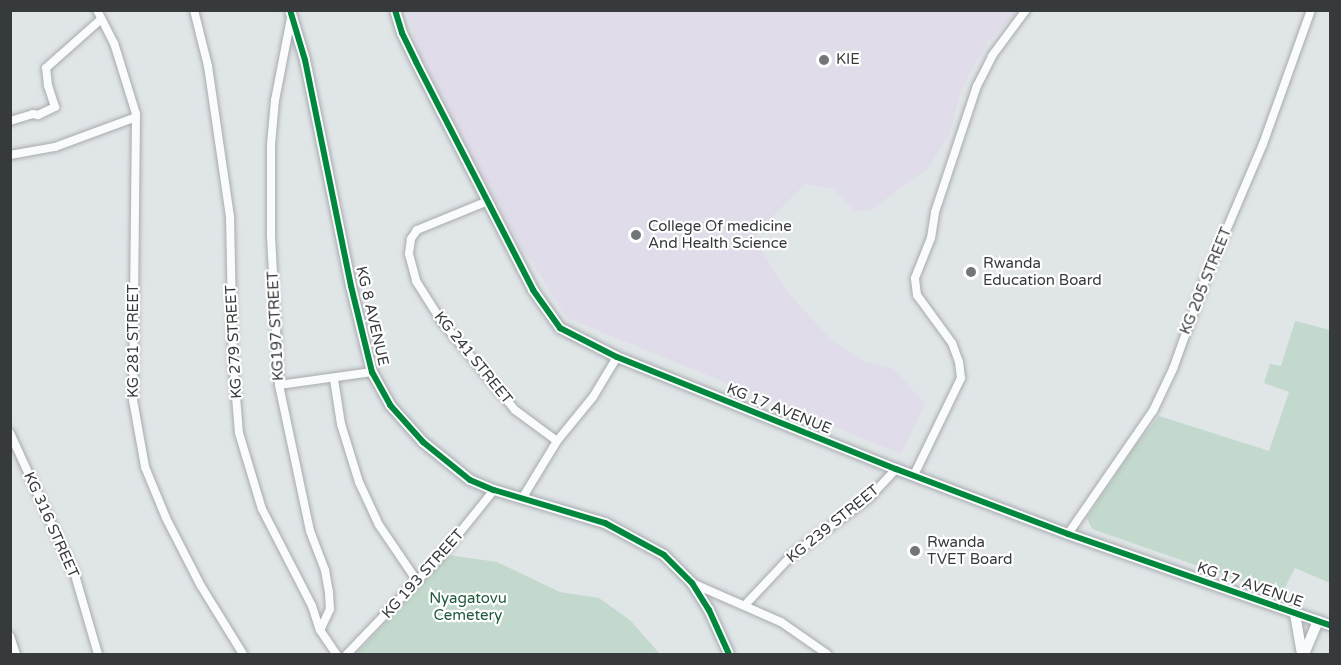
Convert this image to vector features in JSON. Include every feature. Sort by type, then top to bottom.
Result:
[{"type":"street","name":"KG 281 STREET","points":[[97,10],[100,20],[114,43],[136,117],[134,400],[145,467],[166,518],[201,586],[243,654]]},
{"type":"street","name":"KG 279 STREET","points":[[194,10],[208,66],[230,217],[233,359],[239,433],[262,509],[312,606],[320,630],[336,654]]},
{"type":"street","name":"KG 17 AVENUE","points":[[395,10],[402,33],[416,62],[533,290],[548,315],[560,328],[617,357],[896,469],[1068,534],[1330,625]]},
{"type":"street","points":[[914,475],[961,378],[952,344],[917,295],[915,278],[931,237],[935,212],[977,86],[992,56],[1026,10]]},
{"type":"street","name":"KG 205 STREET","points":[[1068,534],[1153,411],[1173,369],[1205,280],[1263,144],[1311,10]]},
{"type":"street","name":"KG197 STREET","points":[[291,13],[275,100],[271,145],[272,236],[279,385],[307,521],[325,570],[329,592],[330,609],[320,630]]},
{"type":"street","name":"KG 8 AVENUE","points":[[291,13],[305,60],[351,286],[372,372],[390,405],[423,442],[470,480],[494,490],[605,523],[664,555],[692,583],[709,610],[729,654]]},
{"type":"street","points":[[10,121],[33,114],[38,115],[55,107],[48,86],[46,68],[100,20]]},
{"type":"street","points":[[10,155],[55,147],[136,117]]},
{"type":"street","name":"KG 241 STREET","points":[[488,201],[417,230],[411,239],[409,254],[416,281],[442,322],[515,410],[556,441]]},
{"type":"street","points":[[523,497],[556,441],[593,397],[617,357]]},
{"type":"street","points":[[279,385],[372,372]]},
{"type":"street","points":[[334,379],[341,424],[359,482],[379,525],[417,581]]},
{"type":"street","name":"KG 316 STREET","points":[[10,433],[75,575],[98,654]]},
{"type":"street","name":"KG 239 STREET","points":[[745,605],[792,555],[869,498],[896,469]]},
{"type":"street","name":"KG 193 STREET","points":[[347,654],[478,513],[494,490]]},
{"type":"street","points":[[692,583],[781,622],[827,654]]},
{"type":"street","points":[[1295,614],[1303,654]]},
{"type":"street","points":[[1303,654],[1318,621]]},
{"type":"street","points":[[10,636],[16,654]]},
{"type":"shaded area","name":"College Of medicine And Health Science","points":[[407,11],[1019,11],[989,40],[962,88],[949,135],[928,168],[871,210],[855,211],[834,189],[805,184],[760,229],[755,239],[786,290],[830,339],[865,362],[894,369],[925,404],[901,454],[567,318],[512,231],[419,52]]},
{"type":"green space","points":[[1295,321],[1330,330],[1330,583],[1295,568],[1281,595],[1092,529],[1087,518],[1133,449],[1159,416],[1269,451],[1289,392],[1264,383],[1270,364],[1281,366]]},
{"type":"green space","name":"Nyagatovu Cemetery","points":[[449,555],[497,562],[560,592],[599,598],[630,620],[660,654],[356,654]]},
{"type":"cycle path","points":[[290,10],[305,60],[351,286],[372,372],[390,405],[423,442],[470,480],[494,490],[605,523],[664,555],[692,583],[709,610],[729,654]]},
{"type":"cycle path","points":[[395,10],[402,33],[416,62],[533,290],[560,328],[617,357],[896,469],[1068,534],[1330,625]]},
{"type":"place","name":"KIE","points":[[824,60]]},
{"type":"place","name":"College Of medicine And Health Science","points":[[636,235]]},
{"type":"place","name":"Rwanda Education Board","points":[[971,272]]},
{"type":"place","name":"Rwanda TVET Board","points":[[915,551]]}]
